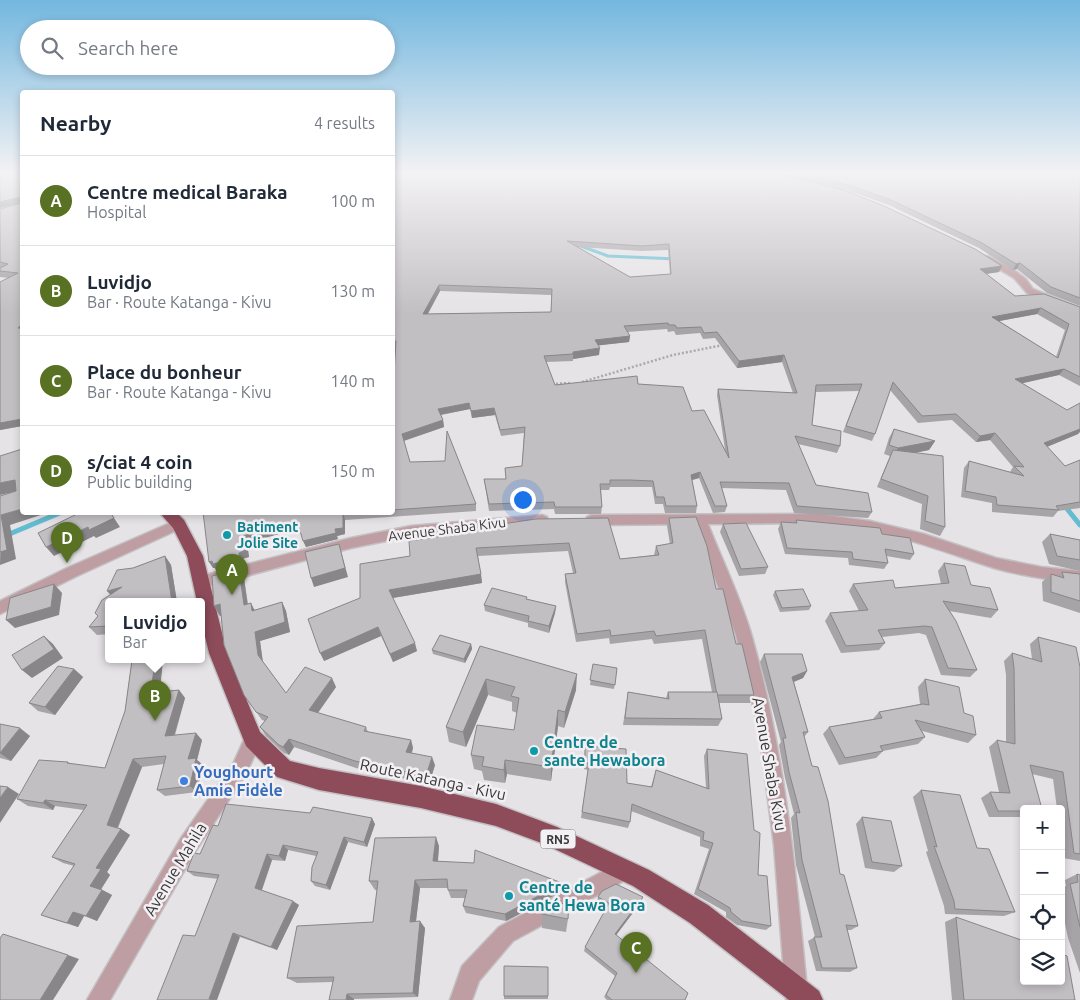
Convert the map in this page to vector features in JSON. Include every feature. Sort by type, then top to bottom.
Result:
[{"type":"highway","name":"Route Katanga - Kivu","points":[[173,518],[195,556],[218,653],[253,739],[284,770],[319,779],[421,797],[496,815],[548,835],[641,878],[699,914],[801,996]]},
{"type":"street","points":[[978,254],[1010,272],[1028,287],[1030,291],[1080,311]]},
{"type":"street","points":[[0,608],[81,568],[173,518]]},
{"type":"street","name":"Avenue Shaba Kivu","points":[[699,519],[744,635],[767,731],[784,844],[801,996]]},
{"type":"street","points":[[579,520],[819,519],[870,526],[924,539],[996,563],[1041,573],[1080,577]]},
{"type":"street","name":"Avenue Shaba Kivu","points":[[202,582],[351,543],[411,530],[520,521],[560,520]]},
{"type":"street","name":"Avenue Mahila","points":[[98,1000],[188,844],[240,768],[253,739]]},
{"type":"street","points":[[461,1000],[470,974],[506,934],[624,870]]},
{"type":"path","points":[[546,385],[580,382],[673,355],[731,344]]},
{"type":"building","points":[[0,221],[20,221],[20,326],[18,328],[20,328],[20,419],[0,423],[0,282],[18,273],[0,271],[0,268],[8,264],[0,262]]},
{"type":"building","points":[[395,221],[915,221],[975,249],[1002,266],[980,269],[1015,296],[1044,294],[1080,307],[1080,377],[1064,369],[1015,379],[1067,410],[1080,403],[1080,429],[1044,443],[1065,466],[1080,460],[1080,502],[1056,506],[1059,510],[997,505],[996,497],[965,491],[969,461],[1024,476],[1014,466],[1024,467],[995,433],[980,436],[956,414],[922,416],[893,382],[875,434],[846,426],[862,384],[816,385],[812,425],[841,431],[840,446],[795,436],[816,485],[868,493],[872,512],[797,506],[789,483],[720,482],[727,506],[715,506],[700,472],[691,475],[697,506],[666,506],[664,497],[656,497],[653,481],[630,480],[610,480],[610,484],[600,484],[602,507],[555,507],[554,502],[489,504],[484,479],[506,479],[505,468],[522,466],[525,427],[500,430],[494,408],[471,411],[469,403],[438,409],[443,420],[402,434],[410,462],[445,461],[447,431],[476,504],[395,510]],"holes":[[[567,241],[642,246],[669,244],[671,274],[630,277]],[[439,285],[552,289],[551,312],[423,314]],[[1041,308],[1069,324],[1058,358],[992,317]],[[668,323],[669,325],[675,325],[677,328],[701,327],[704,333],[717,332],[739,361],[784,355],[797,393],[718,389],[729,458],[704,410],[692,411],[683,387],[638,384],[637,376],[555,385],[544,356],[573,354],[573,352],[600,348],[595,340],[630,336],[624,326]]]},
{"type":"building","points":[[935,221],[1080,221],[1080,298],[1051,287],[1020,263],[1016,264],[982,243]]},
{"type":"building","points":[[894,429],[935,441],[898,448],[889,445]]},
{"type":"building","points":[[20,450],[20,510],[1,515],[7,550],[0,552],[0,496],[16,491],[15,480],[0,483],[0,456]]},
{"type":"building","points":[[893,450],[943,456],[945,527],[925,521],[928,496],[881,479]]},
{"type":"building","points":[[75,515],[112,515],[114,518],[89,530],[88,527],[46,547],[38,533]]},
{"type":"building","points":[[203,515],[343,515],[343,528],[335,529],[336,533],[303,541],[297,521],[243,536],[246,550],[239,553],[239,557],[213,564],[212,561],[209,562]]},
{"type":"building","points":[[696,517],[707,546],[716,589],[723,589],[736,644],[742,644],[754,695],[717,695],[705,630],[656,636],[654,631],[611,636],[610,630],[577,634],[565,574],[576,573],[569,543],[476,548],[481,574],[389,590],[415,643],[390,654],[378,627],[320,653],[308,619],[360,598],[360,564],[410,556],[409,541],[449,535],[448,532],[536,519],[608,518],[620,559],[659,555],[656,546],[673,543],[669,518]]},
{"type":"building","points":[[796,520],[880,528],[882,534],[910,538],[914,554],[885,549],[888,563],[853,559],[852,552],[787,548],[781,522],[797,523]]},
{"type":"building","points":[[746,523],[768,567],[741,569],[723,524]]},
{"type":"building","points":[[1050,534],[1080,540],[1080,560],[1057,556]]},
{"type":"building","points":[[339,544],[345,568],[311,578],[305,552]]},
{"type":"building","points":[[165,556],[171,598],[105,598],[122,587],[107,591],[117,570],[133,568]]},
{"type":"building","points":[[944,563],[965,566],[971,585],[990,588],[998,610],[943,601],[956,621],[977,670],[948,668],[932,627],[878,630],[885,643],[846,646],[830,613],[868,610],[853,584],[893,580],[895,588],[949,583]]},
{"type":"building","points":[[239,569],[244,605],[251,603],[252,611],[282,602],[285,622],[255,632],[258,655],[286,693],[305,667],[332,678],[309,710],[366,727],[364,731],[411,740],[406,752],[432,757],[426,776],[355,761],[289,739],[283,747],[260,727],[268,717],[256,712],[244,695],[224,645],[220,604],[214,606],[212,576]]},
{"type":"building","points":[[1062,572],[1080,574],[1080,601],[1051,592],[1051,574],[1064,578]]},
{"type":"building","points":[[54,584],[51,607],[6,620],[10,598]]},
{"type":"building","points":[[492,588],[556,606],[549,626],[528,621],[529,616],[484,605]]},
{"type":"building","points":[[803,589],[811,606],[782,608],[775,591]]},
{"type":"building","points":[[105,598],[105,626],[89,627],[98,616],[95,613]]},
{"type":"building","points":[[440,635],[471,644],[464,659],[432,650]]},
{"type":"building","points":[[44,636],[54,649],[22,670],[12,655]]},
{"type":"building","points":[[1038,637],[1076,647],[1080,667],[1080,854],[1074,853],[1063,772],[1030,765],[1041,805],[1020,805],[1020,811],[998,811],[990,792],[1010,793],[997,740],[1015,744],[1014,668],[1012,653],[1042,662]]},
{"type":"building","points":[[480,646],[577,674],[565,712],[558,710],[551,767],[505,760],[504,770],[482,766],[484,757],[471,755],[477,725],[514,730],[519,698],[511,696],[515,687],[486,679],[463,732],[446,727]]},
{"type":"building","points":[[764,654],[802,654],[807,671],[792,677],[808,732],[803,732],[812,766],[818,767],[828,801],[840,874],[844,875],[858,926],[846,925],[857,968],[822,968],[814,937],[822,937],[802,860],[796,812],[800,813],[789,772],[783,738],[786,738]]},
{"type":"building","points":[[132,663],[155,663],[151,693],[179,690],[165,736],[196,733],[188,759],[196,758],[190,786],[157,790],[166,756],[133,759],[107,825],[121,829],[96,868],[101,869],[90,886],[102,890],[86,916],[73,912],[67,923],[41,915],[75,864],[52,857],[87,805],[45,800],[43,803],[17,799],[39,760],[68,762],[105,768],[125,711]]},
{"type":"building","points":[[593,664],[617,668],[615,685],[590,680]]},
{"type":"building","points":[[58,666],[74,669],[45,707],[29,703]]},
{"type":"building","points":[[925,679],[959,687],[964,713],[973,716],[976,735],[915,720],[925,737],[880,746],[883,751],[845,758],[829,727],[882,718],[879,712],[923,704],[929,705]]},
{"type":"building","points":[[628,692],[669,699],[668,692],[717,692],[722,719],[625,718]]},
{"type":"building","points":[[0,724],[20,728],[0,753]]},
{"type":"building","points":[[585,746],[626,749],[627,783],[652,787],[656,770],[709,789],[707,749],[747,754],[754,830],[760,833],[758,875],[767,876],[771,926],[742,921],[731,912],[730,908],[698,889],[713,843],[703,840],[704,832],[632,804],[630,822],[582,812],[589,763],[585,763]]},
{"type":"building","points":[[0,786],[8,787],[0,798]]},
{"type":"building","points":[[921,790],[960,795],[977,848],[989,849],[1015,912],[955,909],[954,901],[934,846],[937,847]]},
{"type":"building","points":[[226,804],[310,813],[313,807],[372,818],[364,842],[344,837],[326,885],[311,881],[312,867],[318,852],[283,845],[279,856],[267,854],[255,888],[293,901],[271,947],[233,933],[209,999],[216,1000],[157,1000],[183,935],[195,936],[219,875],[187,871],[194,853],[200,854],[213,825],[218,826]]},
{"type":"building","points":[[862,817],[891,821],[902,866],[872,862]]},
{"type":"building","points":[[436,837],[433,861],[474,863],[475,850],[562,883],[505,914],[463,906],[467,890],[448,890],[447,879],[415,880],[410,922],[420,921],[413,993],[347,994],[346,1000],[329,1000],[334,977],[287,978],[297,926],[373,922],[378,881],[369,881],[375,838]]},
{"type":"building","points":[[1077,874],[1080,875],[1080,927],[1070,884],[1078,882]]},
{"type":"building","points":[[616,884],[643,897],[615,934],[688,993],[685,1000],[612,1000],[606,995],[617,973],[585,947],[609,903],[598,897],[602,891]]},
{"type":"building","points":[[569,900],[568,919],[542,914]]},
{"type":"building","points":[[956,917],[1020,940],[1020,985],[1065,985],[1065,955],[1067,956],[1075,1000],[964,1000]]},
{"type":"building","points":[[3,934],[68,955],[40,1000],[0,1000],[0,938]]},
{"type":"building","points":[[504,966],[548,967],[548,996],[504,996]]},
{"type":"waterway","points":[[578,245],[608,256],[677,259]]},
{"type":"waterway","points":[[1064,505],[1080,525]]},
{"type":"waterway","points":[[0,538],[55,515]]},
{"type":"place","name":"Batiment Jolie Site","points":[[227,535]]},
{"type":"place","name":"s/ciat 4 coin","points":[[67,563]]},
{"type":"place","name":"Centre medical Baraka","points":[[232,595]]},
{"type":"place","name":"Luvidjo","points":[[155,721]]},
{"type":"place","name":"Centre de sante Hewabora","points":[[534,751]]},
{"type":"place","name":"Youghourt Amie Fidèle","points":[[184,781]]},
{"type":"place","name":"Centre de santé Hewa Bora","points":[[509,896]]},
{"type":"place","name":"Place du bonheur","points":[[636,973]]}]
